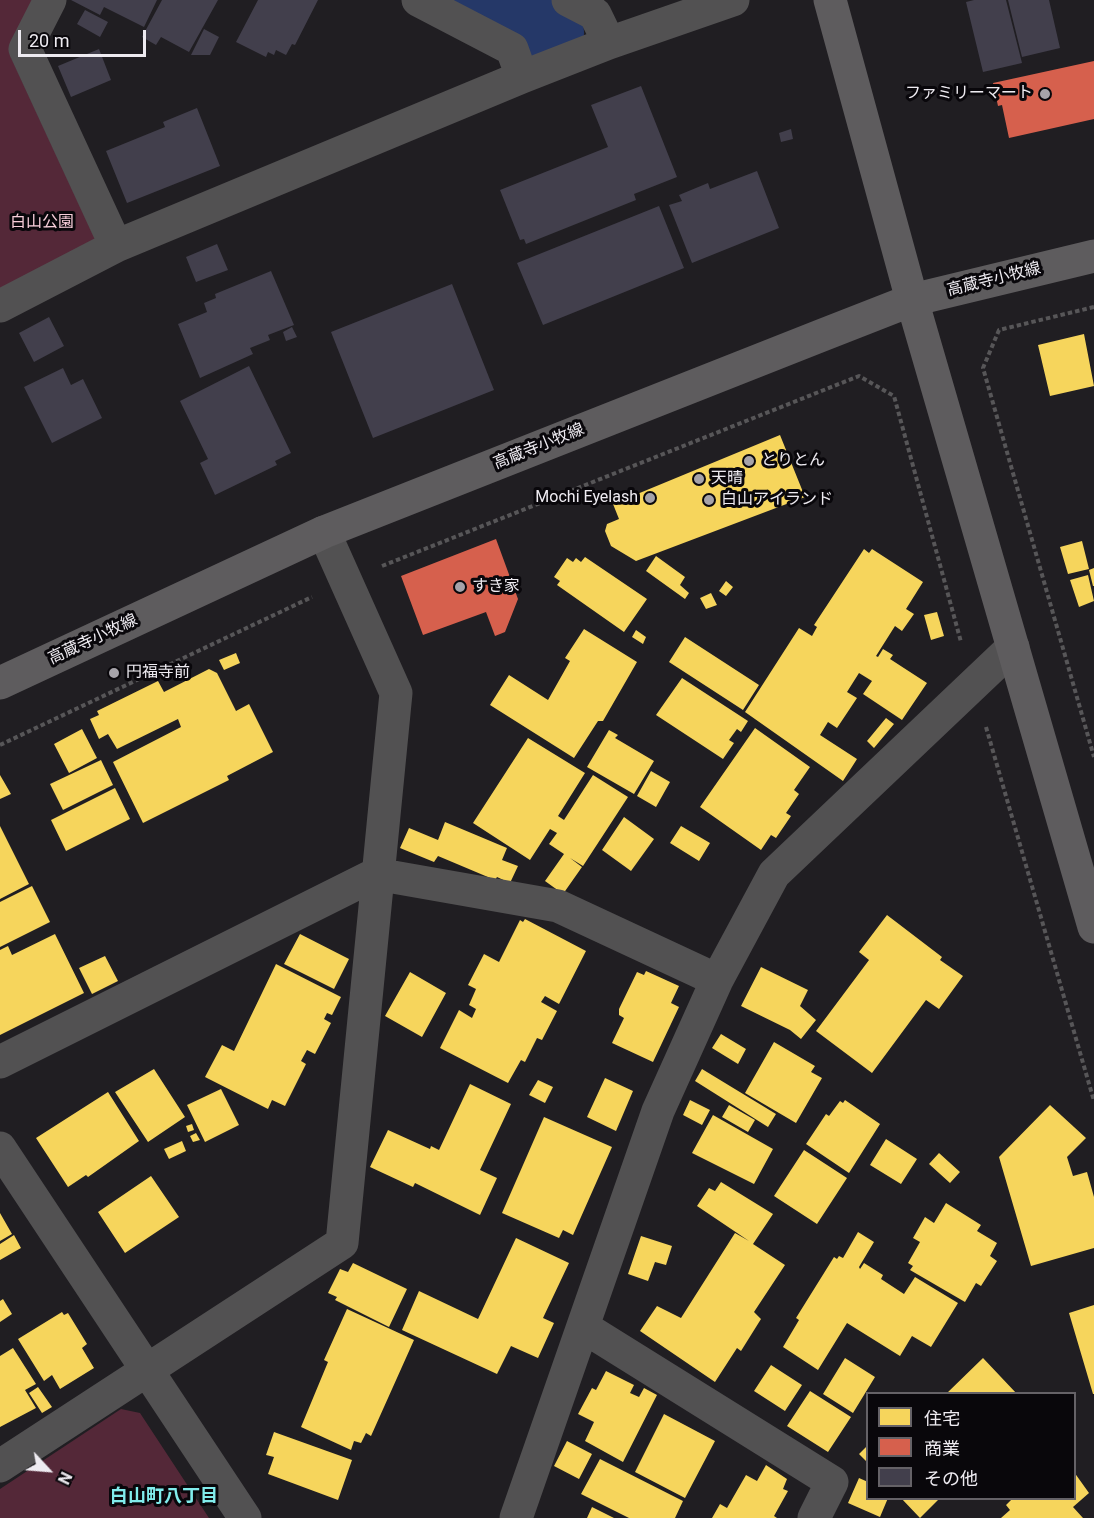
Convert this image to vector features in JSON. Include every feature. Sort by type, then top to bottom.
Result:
[{"type":"main road","points":[[830,0],[912,300],[1094,927]]},
{"type":"main road","name":"高蔵寺小牧線","points":[[0,683],[324,532],[912,300],[1094,256]]},
{"type":"street","points":[[50,0],[25,49],[116,246]]},
{"type":"street","points":[[418,0],[512,49],[522,77]]},
{"type":"street","points":[[568,0],[595,14],[609,43]]},
{"type":"street","points":[[0,306],[116,246],[522,77],[609,43],[733,0]]},
{"type":"street","points":[[0,1466],[146,1368],[342,1242],[376,874],[396,693],[324,532]]},
{"type":"street","points":[[516,1518],[585,1328],[658,1111],[717,980],[774,874],[1013,647]]},
{"type":"street","points":[[0,1062],[376,874],[558,906],[717,980]]},
{"type":"street","points":[[0,1148],[244,1518]]},
{"type":"street","points":[[585,1328],[832,1482],[814,1518]]},
{"type":"path","points":[[1094,307],[999,330],[983,368],[1094,757]]},
{"type":"path","points":[[0,745],[346,581],[859,376],[894,396],[974,685],[1094,1101]]},
{"type":"green space","name":"白山公園","points":[[0,0],[40,0],[11,57],[98,245],[0,294]]},
{"type":"green space","points":[[121,1409],[140,1413],[209,1518],[0,1518],[0,1489]]},
{"type":"building: 住宅","points":[[1084,334],[1094,386],[1050,396],[1038,345]]},
{"type":"building: 住宅","name":"白山アイランド","points":[[780,435],[805,497],[636,561],[611,546],[605,531],[607,524],[619,519],[613,504]]},
{"type":"building: 住宅","points":[[1082,541],[1089,569],[1068,574],[1060,547]]},
{"type":"building: 住宅","points":[[864,549],[869,553],[872,549],[923,582],[906,609],[914,614],[902,631],[895,626],[876,656],[878,657],[883,649],[893,655],[890,659],[927,683],[902,720],[863,694],[872,681],[859,673],[847,692],[857,698],[837,728],[828,722],[820,735],[857,759],[843,781],[745,712],[799,628],[812,636],[817,627],[814,625]]},
{"type":"building: 住宅","points":[[656,556],[685,577],[680,585],[689,593],[685,599],[646,571]]},
{"type":"building: 住宅","points":[[585,557],[647,599],[624,632],[557,585],[560,581],[554,577],[567,558],[573,562],[576,558],[581,562]]},
{"type":"building: 住宅","points":[[1094,568],[1094,586],[1093,586],[1089,570]]},
{"type":"building: 住宅","points":[[1088,575],[1094,601],[1079,607],[1070,580]]},
{"type":"building: 住宅","points":[[726,581],[733,587],[726,596],[719,591]]},
{"type":"building: 住宅","points":[[711,593],[717,605],[706,609],[700,598]]},
{"type":"building: 住宅","points":[[937,612],[944,636],[931,640],[924,615]]},
{"type":"building: 住宅","points":[[584,629],[637,662],[603,721],[598,721],[574,758],[490,705],[509,675],[548,700],[570,661],[565,658]]},
{"type":"building: 住宅","points":[[636,630],[646,637],[643,644],[632,637]]},
{"type":"building: 住宅","points":[[685,637],[759,685],[743,710],[669,662]]},
{"type":"building: 住宅","points":[[236,653],[240,663],[224,670],[219,660]]},
{"type":"building: 住宅","points":[[209,669],[217,673],[236,711],[249,704],[273,752],[227,776],[229,780],[143,823],[113,762],[181,727],[178,719],[117,749],[108,734],[99,739],[90,719],[99,715],[97,711],[158,681],[164,692]]},
{"type":"building: 住宅","points":[[682,678],[748,721],[741,732],[737,729],[729,740],[734,743],[723,759],[656,715]]},
{"type":"building: 住宅","points":[[886,718],[894,724],[874,748],[867,741]]},
{"type":"building: 住宅","points":[[755,728],[810,767],[794,790],[799,794],[786,813],[791,816],[776,838],[771,835],[761,850],[700,807]]},
{"type":"building: 住宅","points":[[82,729],[97,758],[69,773],[54,744]]},
{"type":"building: 住宅","points":[[609,730],[618,735],[615,738],[654,761],[634,794],[587,767]]},
{"type":"building: 住宅","points":[[528,738],[585,773],[558,816],[564,820],[593,775],[628,797],[583,866],[570,858],[582,867],[563,894],[545,881],[564,854],[549,844],[557,833],[550,829],[530,860],[473,823]]},
{"type":"building: 住宅","points":[[101,760],[113,785],[63,810],[50,784]]},
{"type":"building: 住宅","points":[[651,771],[670,782],[656,807],[637,796]]},
{"type":"building: 住宅","points":[[0,775],[11,794],[0,799]]},
{"type":"building: 住宅","points":[[115,788],[130,819],[66,851],[51,820]]},
{"type":"building: 住宅","points":[[624,817],[654,839],[631,871],[602,850]]},
{"type":"building: 住宅","points":[[445,822],[507,848],[502,860],[518,866],[510,883],[497,877],[495,880],[438,856],[434,862],[400,848],[409,828],[438,840]]},
{"type":"building: 住宅","points":[[0,826],[29,884],[0,899]]},
{"type":"building: 住宅","points":[[681,826],[710,843],[699,861],[670,843]]},
{"type":"building: 住宅","points":[[32,886],[50,922],[0,947],[0,902]]},
{"type":"building: 住宅","points":[[887,915],[942,957],[940,960],[963,976],[939,1009],[926,1000],[872,1073],[816,1031],[869,960],[859,952]]},
{"type":"building: 住宅","points":[[525,919],[586,951],[559,1004],[545,996],[541,1002],[557,1011],[542,1040],[537,1038],[525,1062],[521,1060],[508,1083],[440,1048],[459,1010],[472,1018],[476,1009],[469,1005],[476,989],[468,985],[484,954],[499,962],[520,920],[523,922]]},
{"type":"building: 住宅","points":[[55,934],[84,993],[0,1035],[0,950],[8,946],[12,955]]},
{"type":"building: 住宅","points":[[300,934],[349,959],[334,989],[284,964]]},
{"type":"building: 住宅","points":[[105,956],[118,981],[92,994],[79,968]]},
{"type":"building: 住宅","points":[[276,964],[341,997],[332,1015],[327,1013],[324,1019],[331,1023],[315,1054],[307,1050],[301,1061],[306,1064],[285,1106],[272,1100],[268,1109],[205,1077],[222,1045],[234,1051]]},
{"type":"building: 住宅","points":[[761,967],[808,990],[800,1006],[816,1020],[801,1039],[790,1030],[741,1006]]},
{"type":"building: 住宅","points":[[646,971],[679,986],[671,1003],[679,1007],[653,1062],[612,1043],[624,1018],[619,1015],[619,1009],[637,972],[644,975]]},
{"type":"building: 住宅","points":[[410,972],[446,993],[422,1037],[385,1016]]},
{"type":"building: 住宅","points":[[721,1034],[746,1049],[738,1064],[712,1048]]},
{"type":"building: 住宅","points":[[774,1042],[815,1066],[811,1072],[822,1078],[796,1123],[745,1093]]},
{"type":"building: 住宅","points":[[154,1069],[185,1117],[148,1142],[115,1092]]},
{"type":"building: 住宅","points":[[702,1069],[776,1114],[768,1127],[695,1081]]},
{"type":"building: 住宅","points":[[605,1078],[633,1091],[616,1131],[587,1117]]},
{"type":"building: 住宅","points":[[538,1080],[553,1087],[545,1103],[529,1095]]},
{"type":"building: 住宅","points":[[470,1084],[511,1104],[480,1170],[497,1178],[480,1215],[415,1183],[413,1187],[370,1167],[388,1130],[430,1149],[431,1146],[439,1150]]},
{"type":"building: 住宅","points":[[221,1089],[239,1125],[205,1142],[187,1105]]},
{"type":"building: 住宅","points":[[108,1092],[139,1141],[88,1177],[86,1175],[68,1187],[36,1138]]},
{"type":"building: 住宅","points":[[690,1100],[710,1110],[702,1125],[683,1115]]},
{"type":"building: 住宅","points":[[845,1100],[880,1124],[849,1173],[806,1144],[826,1114],[829,1116],[840,1101],[843,1103]]},
{"type":"building: 住宅","points":[[729,1105],[755,1120],[748,1132],[722,1117]]},
{"type":"building: 住宅","points":[[1050,1105],[1086,1138],[1067,1157],[1073,1176],[1087,1172],[1094,1197],[1094,1248],[1031,1266],[999,1157]]},
{"type":"building: 住宅","points":[[713,1115],[773,1149],[754,1184],[692,1153]]},
{"type":"building: 住宅","points":[[544,1117],[612,1147],[573,1235],[563,1230],[559,1238],[502,1213]]},
{"type":"building: 住宅","points":[[192,1124],[194,1130],[188,1132],[186,1126]]},
{"type":"building: 住宅","points":[[196,1133],[200,1140],[193,1142],[190,1136]]},
{"type":"building: 住宅","points":[[886,1139],[917,1159],[901,1184],[870,1165]]},
{"type":"building: 住宅","points":[[182,1141],[186,1151],[169,1159],[164,1149]]},
{"type":"building: 住宅","points":[[804,1150],[847,1178],[817,1224],[774,1196]]},
{"type":"building: 住宅","points":[[939,1153],[960,1172],[950,1183],[929,1164]]},
{"type":"building: 住宅","points":[[151,1176],[179,1217],[125,1253],[98,1212]]},
{"type":"building: 住宅","points":[[721,1182],[773,1214],[753,1244],[785,1265],[754,1312],[761,1319],[741,1351],[737,1348],[715,1382],[640,1331],[657,1306],[681,1318],[735,1233],[749,1241],[697,1206],[709,1188],[715,1191]]},
{"type":"building: 住宅","points":[[946,1203],[981,1225],[977,1231],[997,1243],[990,1256],[997,1261],[981,1286],[976,1283],[965,1302],[910,1270],[913,1266],[908,1263],[920,1242],[913,1238],[925,1217],[934,1223]]},
{"type":"building: 住宅","points":[[0,1213],[12,1234],[0,1241]]},
{"type":"building: 住宅","points":[[858,1232],[874,1242],[859,1267],[860,1269],[864,1263],[883,1275],[881,1279],[904,1294],[915,1277],[958,1303],[931,1347],[912,1336],[900,1356],[847,1323],[818,1370],[783,1347],[799,1320],[796,1318],[834,1257],[843,1258]]},
{"type":"building: 住宅","points":[[14,1235],[21,1248],[0,1260],[0,1244]]},
{"type":"building: 住宅","points":[[641,1236],[672,1246],[666,1265],[655,1262],[648,1281],[628,1274]]},
{"type":"building: 住宅","points":[[516,1238],[569,1263],[543,1318],[554,1323],[538,1358],[511,1346],[497,1374],[402,1330],[419,1291],[478,1319]]},
{"type":"building: 住宅","points":[[353,1263],[407,1289],[389,1327],[335,1300],[337,1297],[328,1293],[340,1269],[348,1272]]},
{"type":"building: 住宅","points":[[3,1299],[12,1314],[0,1322],[0,1301]]},
{"type":"building: 住宅","points":[[1094,1305],[1094,1394],[1093,1394],[1069,1313]]},
{"type":"building: 住宅","points":[[347,1309],[414,1340],[371,1436],[366,1433],[361,1443],[354,1441],[351,1450],[301,1427],[328,1362],[324,1360]]},
{"type":"building: 住宅","points":[[62,1312],[64,1315],[68,1313],[87,1344],[82,1348],[94,1368],[60,1389],[52,1375],[44,1381],[18,1339]]},
{"type":"building: 住宅","points":[[13,1348],[36,1384],[25,1390],[36,1408],[0,1427],[0,1356]]},
{"type":"building: 住宅","points":[[845,1358],[875,1377],[853,1413],[823,1394]]},
{"type":"building: 住宅","points":[[983,1358],[1015,1392],[948,1392]]},
{"type":"building: 住宅","points":[[771,1365],[802,1385],[785,1411],[754,1391]]},
{"type":"building: 住宅","points":[[606,1371],[634,1385],[630,1393],[639,1397],[644,1388],[657,1395],[623,1462],[585,1441],[594,1422],[578,1414],[592,1388],[596,1390]]},
{"type":"building: 住宅","points":[[38,1387],[52,1407],[42,1413],[29,1393]]},
{"type":"building: 住宅","points":[[810,1391],[851,1417],[828,1452],[787,1426]]},
{"type":"building: 住宅","points":[[664,1414],[715,1441],[685,1498],[635,1472]]},
{"type":"building: 住宅","points":[[274,1432],[352,1460],[338,1500],[268,1474],[274,1457],[266,1455]]},
{"type":"building: 住宅","points":[[567,1441],[592,1454],[579,1479],[554,1466]]},
{"type":"building: 住宅","points":[[866,1447],[866,1461],[859,1454]]},
{"type":"building: 住宅","points":[[600,1459],[683,1501],[675,1518],[629,1518],[581,1494]]},
{"type":"building: 住宅","points":[[766,1465],[787,1479],[783,1489],[788,1491],[774,1516],[777,1518],[712,1518],[720,1504],[727,1508],[746,1475],[757,1481]]},
{"type":"building: 住宅","points":[[1076,1475],[1089,1493],[1073,1507],[1083,1518],[1001,1518],[1010,1510],[1006,1505],[1011,1500],[1076,1500]]},
{"type":"building: 住宅","points":[[859,1478],[866,1481],[866,1500],[887,1500],[880,1517],[848,1503]]},
{"type":"building: 住宅","points":[[903,1500],[938,1500],[920,1518]]},
{"type":"building: 住宅","points":[[592,1507],[614,1518],[587,1518]]},
{"type":"building: 商業","name":"ファミリーマート","points":[[1094,61],[1094,119],[1009,138],[1002,105],[998,106],[993,83]]},
{"type":"building: 商業","name":"すき家","points":[[496,539],[518,599],[505,632],[495,636],[486,612],[423,635],[401,576]]},
{"type":"building: その他","points":[[71,0],[157,0],[144,27],[104,7],[100,15]]},
{"type":"building: その他","points":[[162,0],[218,0],[189,52],[161,37],[156,45],[142,37]]},
{"type":"building: その他","points":[[258,0],[318,0],[295,45],[292,44],[286,55],[276,50],[274,55],[268,52],[266,57],[236,42]]},
{"type":"building: その他","points":[[1006,0],[1022,63],[983,72],[966,2]]},
{"type":"building: その他","points":[[1008,0],[1049,0],[1060,48],[1022,57]]},
{"type":"building: その他","points":[[85,10],[108,22],[100,37],[77,24]]},
{"type":"building: その他","points":[[204,29],[219,37],[210,55],[191,55]]},
{"type":"building: その他","points":[[99,49],[111,80],[71,97],[58,66]]},
{"type":"building: その他","points":[[641,86],[677,177],[634,194],[636,200],[526,244],[524,239],[520,240],[500,190],[608,147],[591,105]]},
{"type":"building: その他","points":[[197,108],[220,166],[127,203],[106,151],[165,127],[163,122]]},
{"type":"building: その他","points":[[791,129],[793,139],[781,142],[779,133]]},
{"type":"building: その他","points":[[757,171],[779,228],[692,263],[669,205],[682,201],[679,195],[708,183],[710,189]]},
{"type":"building: その他","points":[[659,206],[684,268],[543,325],[517,263]]},
{"type":"building: その他","points":[[217,244],[228,270],[196,282],[186,257]]},
{"type":"building: その他","points":[[271,271],[294,325],[268,335],[270,340],[250,348],[253,354],[200,378],[178,324],[207,312],[204,303],[216,298],[215,294]]},
{"type":"building: その他","points":[[452,284],[494,390],[373,438],[331,332]]},
{"type":"building: その他","points":[[49,317],[64,346],[34,362],[19,333]]},
{"type":"building: その他","points":[[292,327],[297,337],[286,341],[283,332]]},
{"type":"building: その他","points":[[249,366],[291,453],[275,461],[277,465],[215,495],[200,463],[208,459],[180,401]]},
{"type":"building: その他","points":[[63,368],[71,385],[83,379],[102,418],[52,443],[24,387]]},
{"type":"waterway","points":[[485,0],[546,32]]},
{"type":"place","name":"ファミリーマート","points":[[1045,94]]},
{"type":"place","name":"とりとん","points":[[749,461]]},
{"type":"place","name":"天晴","points":[[699,479]]},
{"type":"place","name":"Mochi Eyelash","points":[[650,498]]},
{"type":"place","name":"白山アイランド","points":[[709,500]]},
{"type":"place","name":"すき家","points":[[460,587]]},
{"type":"place","name":"円福寺前","points":[[114,673]]},
{"type":"district","name":"白山町八丁目","points":[[164,1497]]}]
